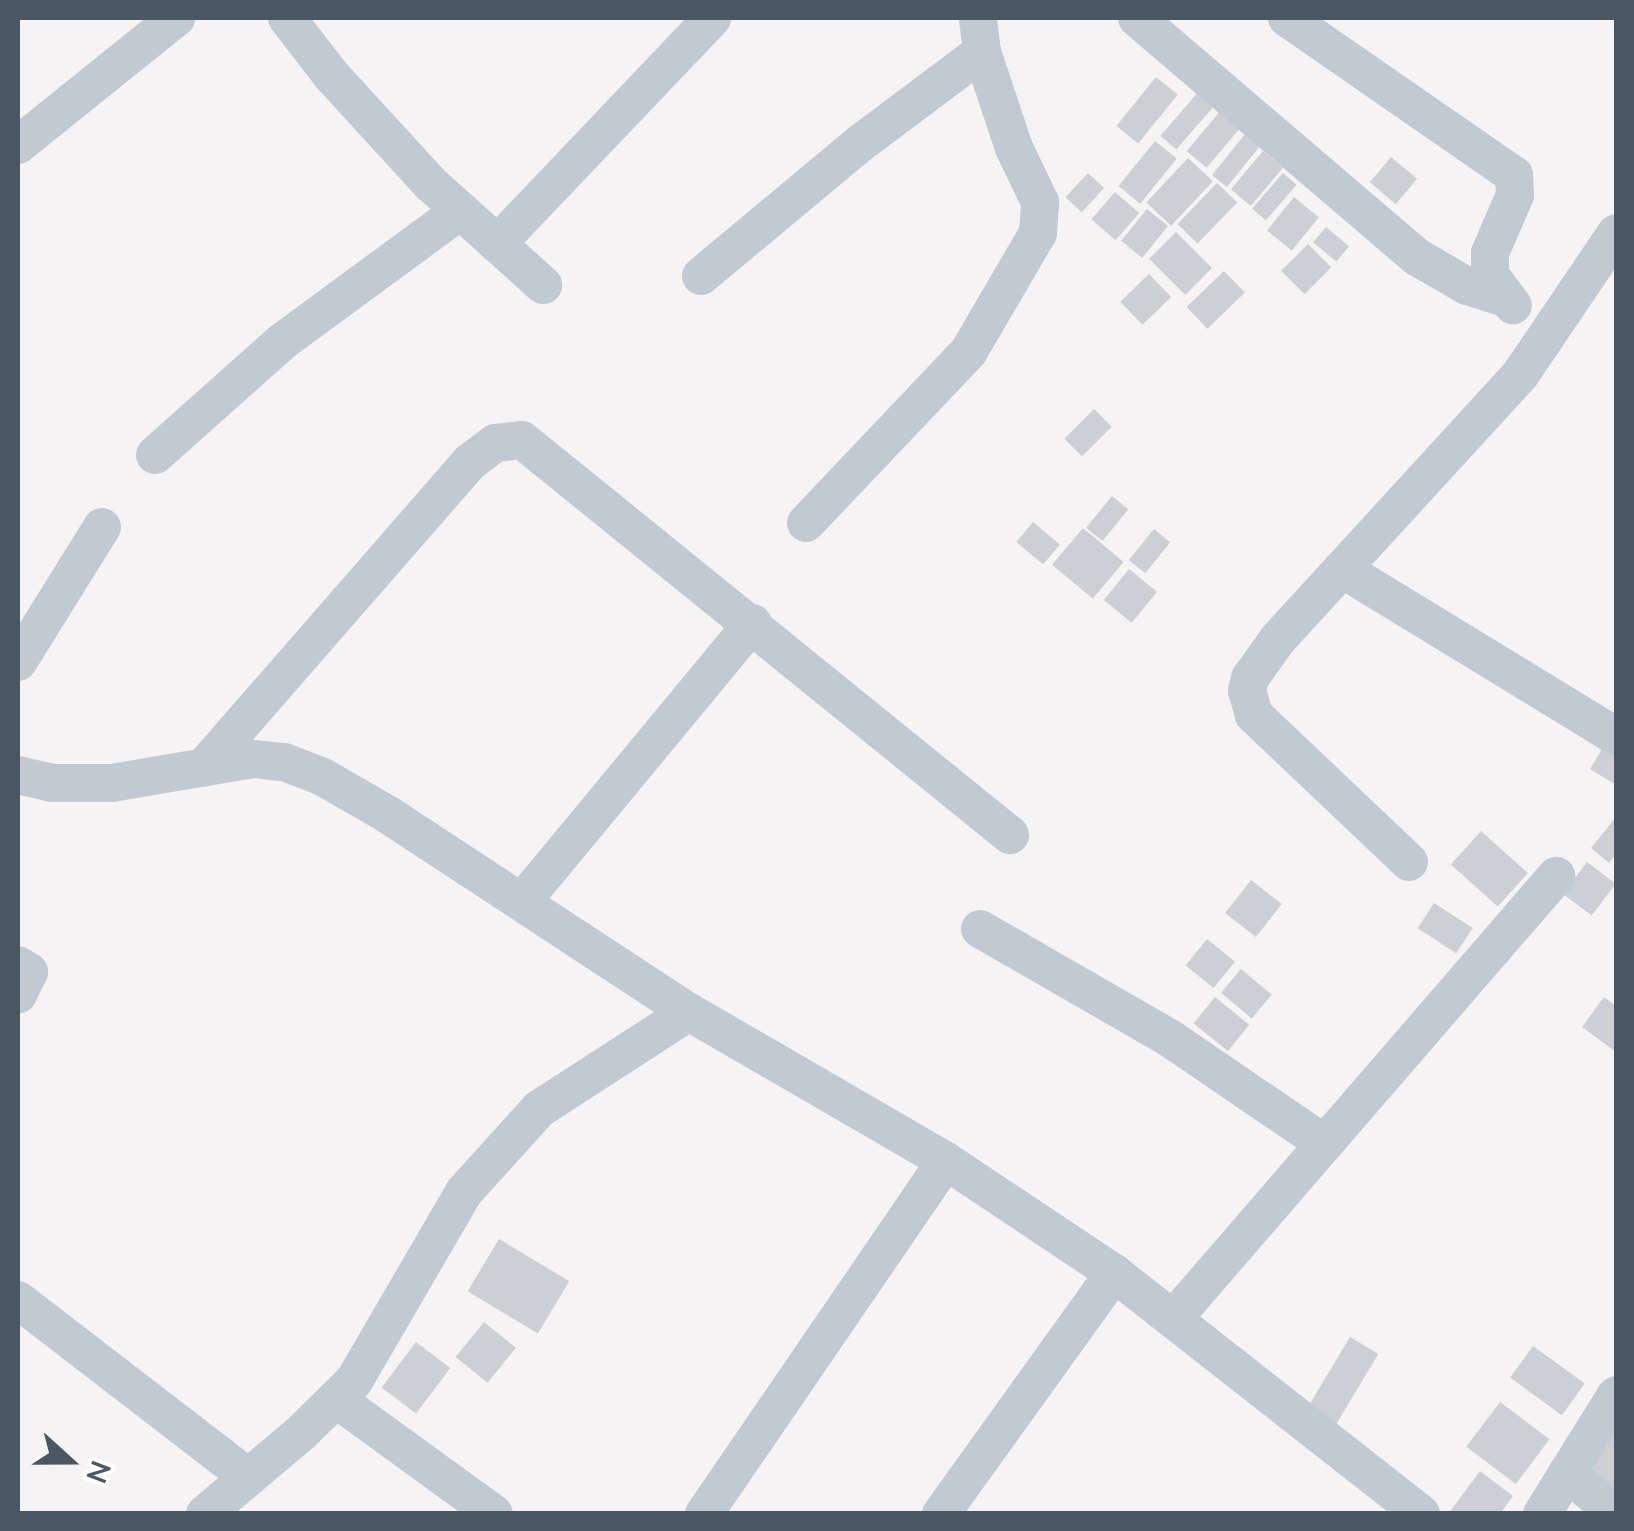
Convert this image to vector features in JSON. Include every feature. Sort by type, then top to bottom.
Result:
[{"type":"street","points":[[18,145],[176,18]]},
{"type":"street","points":[[287,18],[331,75],[460,210],[542,285]]},
{"type":"street","points":[[497,244],[712,18]]},
{"type":"street","points":[[1137,18],[1417,257],[1467,286],[1508,299]]},
{"type":"street","points":[[1286,18],[1514,176],[1515,195],[1490,253],[1490,274],[1542,343]]},
{"type":"street","points":[[701,276],[862,142],[980,35],[1014,148],[1040,202],[1038,233],[968,352],[806,523]]},
{"type":"street","points":[[156,455],[284,341],[460,210]]},
{"type":"street","points":[[1409,862],[1254,715],[1247,691],[1250,678],[1278,639],[1520,375],[1616,233]]},
{"type":"street","points":[[204,768],[470,462],[495,443],[522,440],[753,623],[1010,835]]},
{"type":"street","points":[[18,662],[102,527]]},
{"type":"street","points":[[1342,569],[1616,736]]},
{"type":"street","points":[[522,902],[753,623]]},
{"type":"street","points":[[18,776],[52,783],[112,783],[254,759],[284,762],[321,776],[689,1012],[946,1161],[1114,1273],[1421,1514]]},
{"type":"street","points":[[1173,1319],[1556,876]]},
{"type":"street","points":[[980,929],[1171,1039],[1325,1144]]},
{"type":"street","points":[[18,965],[29,972],[18,995]]},
{"type":"street","points":[[205,1514],[336,1399],[364,1365],[464,1192],[539,1109],[689,1012]]},
{"type":"street","points":[[704,1514],[946,1161]]},
{"type":"street","points":[[941,1514],[1114,1273]]},
{"type":"street","points":[[18,1300],[248,1477]]},
{"type":"street","points":[[1542,1514],[1616,1396]]},
{"type":"street","points":[[336,1399],[494,1514]]},
{"type":"street","points":[[1568,1473],[1616,1514]]},
{"type":"building","points":[[1156,77],[1178,95],[1138,144],[1116,126]]},
{"type":"building","points":[[1201,89],[1217,103],[1176,150],[1160,136]]},
{"type":"building","points":[[1222,109],[1242,126],[1207,168],[1187,151]]},
{"type":"building","points":[[1246,133],[1261,145],[1227,187],[1212,175]]},
{"type":"building","points":[[1155,141],[1177,159],[1140,204],[1118,186]]},
{"type":"building","points":[[1263,151],[1283,168],[1251,206],[1231,189]]},
{"type":"building","points":[[1391,157],[1417,179],[1396,204],[1370,182]]},
{"type":"building","points":[[1188,158],[1213,181],[1171,226],[1146,203]]},
{"type":"building","points":[[1088,173],[1104,188],[1082,212],[1065,197]]},
{"type":"building","points":[[1283,173],[1297,185],[1266,220],[1252,208]]},
{"type":"building","points":[[1217,183],[1237,202],[1198,243],[1177,224]]},
{"type":"building","points":[[1115,192],[1139,213],[1116,240],[1091,219]]},
{"type":"building","points":[[1294,197],[1319,217],[1292,251],[1267,230]]},
{"type":"building","points":[[1147,209],[1168,226],[1142,258],[1121,241]]},
{"type":"building","points":[[1326,227],[1349,246],[1336,262],[1313,242]]},
{"type":"building","points":[[1176,232],[1212,268],[1185,295],[1149,259]]},
{"type":"building","points":[[1308,244],[1331,267],[1304,294],[1281,271]]},
{"type":"building","points":[[1224,271],[1245,293],[1207,329],[1187,307]]},
{"type":"building","points":[[1149,274],[1171,297],[1142,325],[1120,302]]},
{"type":"building","points":[[1094,409],[1112,427],[1082,456],[1064,439]]},
{"type":"building","points":[[1112,496],[1128,509],[1103,541],[1086,528]]},
{"type":"building","points":[[1033,522],[1060,544],[1043,564],[1016,542]]},
{"type":"building","points":[[1083,528],[1124,562],[1093,599],[1052,565]]},
{"type":"building","points":[[1154,529],[1170,542],[1145,573],[1129,560]]},
{"type":"building","points":[[1129,569],[1157,592],[1132,623],[1104,600]]},
{"type":"building","points":[[1606,742],[1616,749],[1616,785],[1590,769]]},
{"type":"building","points":[[1616,817],[1616,854],[1609,863],[1591,848]]},
{"type":"building","points":[[1481,831],[1528,873],[1498,907],[1451,864]]},
{"type":"building","points":[[1587,862],[1616,884],[1592,916],[1563,894]]},
{"type":"building","points":[[1251,880],[1282,904],[1256,937],[1225,913]]},
{"type":"building","points":[[1434,903],[1473,928],[1456,953],[1418,928]]},
{"type":"building","points":[[1207,939],[1235,962],[1214,988],[1186,965]]},
{"type":"building","points":[[1241,969],[1272,995],[1252,1018],[1221,993]]},
{"type":"building","points":[[1215,997],[1249,1025],[1228,1051],[1194,1023]]},
{"type":"building","points":[[1604,997],[1616,1006],[1616,1052],[1582,1027]]},
{"type":"building","points":[[499,1239],[569,1281],[538,1334],[468,1291]]},
{"type":"building","points":[[484,1322],[516,1348],[488,1383],[456,1357]]},
{"type":"building","points":[[1350,1337],[1378,1354],[1335,1426],[1307,1409]]},
{"type":"building","points":[[416,1342],[450,1368],[416,1413],[382,1388]]},
{"type":"building","points":[[1533,1346],[1585,1384],[1562,1415],[1510,1378]]},
{"type":"building","points":[[1500,1402],[1550,1439],[1516,1484],[1466,1447]]},
{"type":"building","points":[[1616,1423],[1616,1493],[1580,1465]]},
{"type":"building","points":[[1480,1471],[1513,1496],[1500,1514],[1448,1514]]}]
